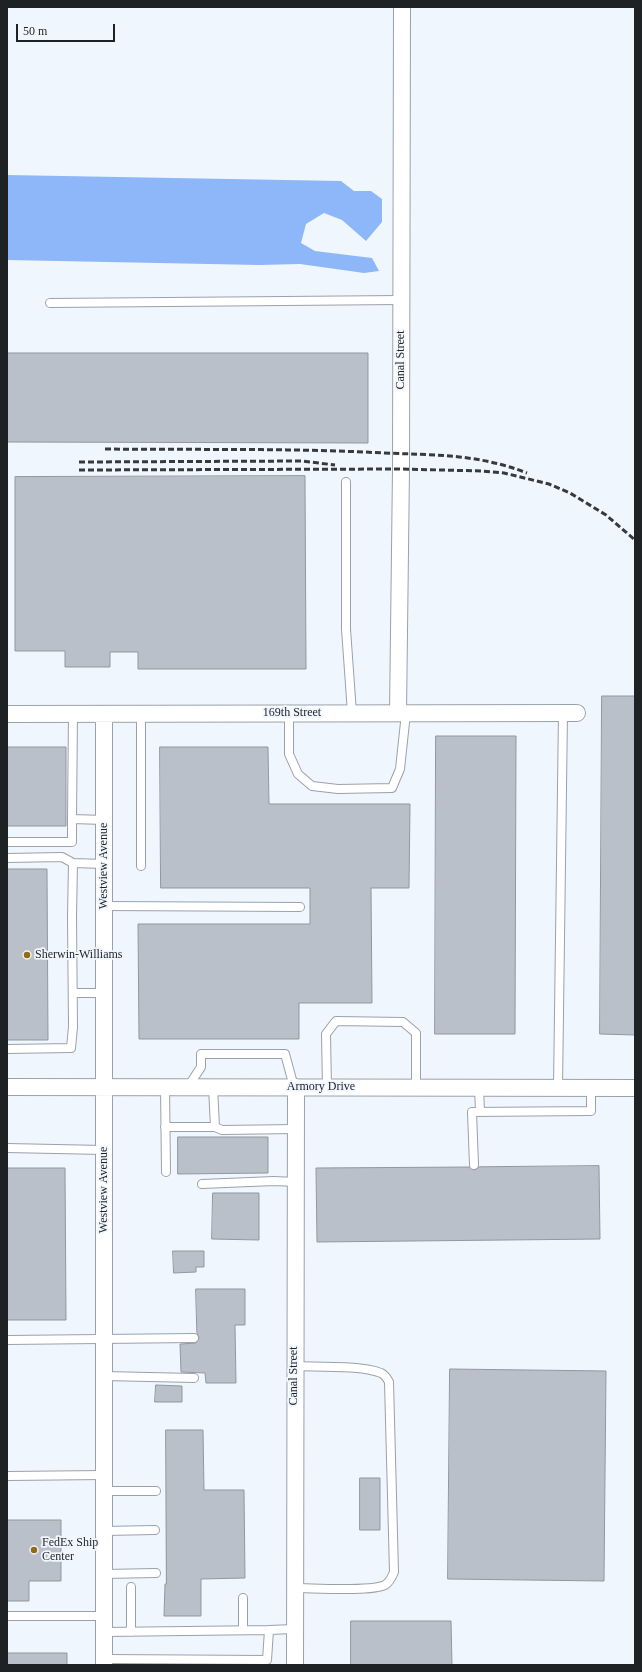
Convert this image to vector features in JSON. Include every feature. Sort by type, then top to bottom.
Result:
[{"type":"street","name":"Canal Street","points":[[402,7],[402,713]]},
{"type":"street","name":"169th Street","points":[[7,714],[570,713]]},
{"type":"street","name":"Westview Avenue","points":[[104,714],[104,1662]]},
{"type":"street","name":"Armory Drive","points":[[7,1087],[635,1088]]},
{"type":"street","name":"Canal Street","points":[[295,1087],[295,1665]]},
{"type":"lane","points":[[50,302],[401,300]]},
{"type":"lane","points":[[346,482],[346,629],[352,713]]},
{"type":"lane","points":[[288,713],[289,754],[298,774],[312,786],[338,790],[392,788],[400,769],[402,713]]},
{"type":"lane","points":[[558,1088],[570,713]]},
{"type":"lane","points":[[7,842],[72,842],[73,714]]},
{"type":"lane","points":[[141,714],[141,866]]},
{"type":"lane","points":[[72,819],[104,820]]},
{"type":"lane","points":[[7,858],[62,857],[73,863],[104,864]]},
{"type":"lane","points":[[7,1049],[71,1048],[73,1027],[73,863]]},
{"type":"lane","points":[[104,906],[300,907]]},
{"type":"lane","points":[[73,993],[104,993]]},
{"type":"lane","points":[[327,1088],[326,1034],[336,1021],[402,1022],[416,1033],[416,1088]]},
{"type":"lane","points":[[188,1087],[201,1067],[201,1054],[285,1054],[295,1087]]},
{"type":"lane","points":[[165,1087],[166,1172]]},
{"type":"lane","points":[[213,1087],[215,1127]]},
{"type":"lane","points":[[480,1088],[480,1111]]},
{"type":"lane","points":[[474,1164],[472,1112],[591,1110],[591,1088]]},
{"type":"lane","points":[[165,1127],[215,1127],[222,1130],[296,1129]]},
{"type":"lane","points":[[7,1148],[104,1150]]},
{"type":"lane","points":[[202,1184],[274,1181],[295,1182]]},
{"type":"lane","points":[[7,1340],[194,1338]]},
{"type":"lane","points":[[294,1366],[359,1369],[380,1373],[389,1382],[394,1572],[390,1580],[383,1585],[359,1589],[294,1588]]},
{"type":"lane","points":[[104,1376],[194,1378]]},
{"type":"lane","points":[[7,1476],[104,1483],[156,1491]]},
{"type":"lane","points":[[104,1531],[155,1530]]},
{"type":"lane","points":[[104,1574],[156,1573]]},
{"type":"lane","points":[[131,1586],[131,1632]]},
{"type":"lane","points":[[243,1598],[243,1630]]},
{"type":"lane","points":[[7,1616],[104,1616]]},
{"type":"lane","points":[[104,1632],[294,1629]]},
{"type":"lane","points":[[104,1662],[267,1660],[269,1630]]},
{"type":"shaded area","points":[[7,175],[341,181],[354,191],[371,191],[382,199],[382,222],[366,241],[342,220],[324,213],[306,224],[301,243],[315,251],[372,258],[379,271],[364,273],[300,264],[259,265],[7,260]]},
{"type":"building","points":[[7,353],[368,353],[368,443],[7,442]]},
{"type":"building","points":[[305,476],[306,669],[138,669],[138,652],[110,652],[110,667],[65,667],[65,651],[15,651],[15,477]]},
{"type":"building","points":[[602,696],[635,696],[635,1035],[600,1034]]},
{"type":"building","points":[[436,736],[516,736],[515,1034],[435,1034]]},
{"type":"building","points":[[7,747],[66,747],[66,826],[7,826]]},
{"type":"building","points":[[160,747],[268,747],[269,804],[410,804],[409,888],[371,888],[372,1003],[299,1003],[299,1039],[139,1039],[138,924],[310,924],[310,888],[161,888]]},
{"type":"building","name":"Sherwin-Williams","points":[[7,869],[47,869],[48,1040],[7,1040]]},
{"type":"building","points":[[178,1137],[268,1137],[268,1173],[178,1174]]},
{"type":"building","points":[[599,1166],[600,1239],[317,1242],[316,1168],[469,1167],[474,1170],[479,1167]]},
{"type":"building","points":[[7,1168],[65,1168],[66,1320],[7,1320]]},
{"type":"building","points":[[213,1193],[259,1193],[259,1240],[212,1239]]},
{"type":"building","points":[[173,1251],[204,1251],[204,1267],[196,1267],[196,1272],[174,1273]]},
{"type":"building","points":[[196,1289],[245,1289],[245,1325],[235,1325],[236,1383],[206,1383],[205,1373],[181,1372],[180,1344],[196,1343],[199,1338],[197,1333]]},
{"type":"building","points":[[450,1369],[606,1371],[604,1581],[448,1579]]},
{"type":"building","points":[[156,1385],[182,1386],[182,1402],[155,1402]]},
{"type":"building","points":[[166,1430],[203,1430],[204,1490],[244,1490],[245,1578],[201,1579],[201,1616],[164,1616],[166,1584]]},
{"type":"building","points":[[360,1478],[380,1478],[380,1530],[360,1530]]},
{"type":"building","name":"FedEx Ship Center","points":[[7,1520],[61,1520],[61,1581],[29,1581],[29,1601],[7,1601]]},
{"type":"building","points":[[351,1621],[451,1621],[452,1665],[351,1665]]},
{"type":"building","points":[[7,1653],[67,1653],[67,1665],[7,1665]]},
{"type":"railway","points":[[105,449],[314,450],[439,455],[491,462],[527,473]]},
{"type":"railway","points":[[79,462],[302,461],[335,465]]},
{"type":"railway","points":[[79,470],[401,469],[504,473],[549,484],[570,493],[606,515],[635,540]]},
{"type":"place","name":"Sherwin-Williams","points":[[27,955]]},
{"type":"place","name":"FedEx Ship Center","points":[[34,1550]]}]
